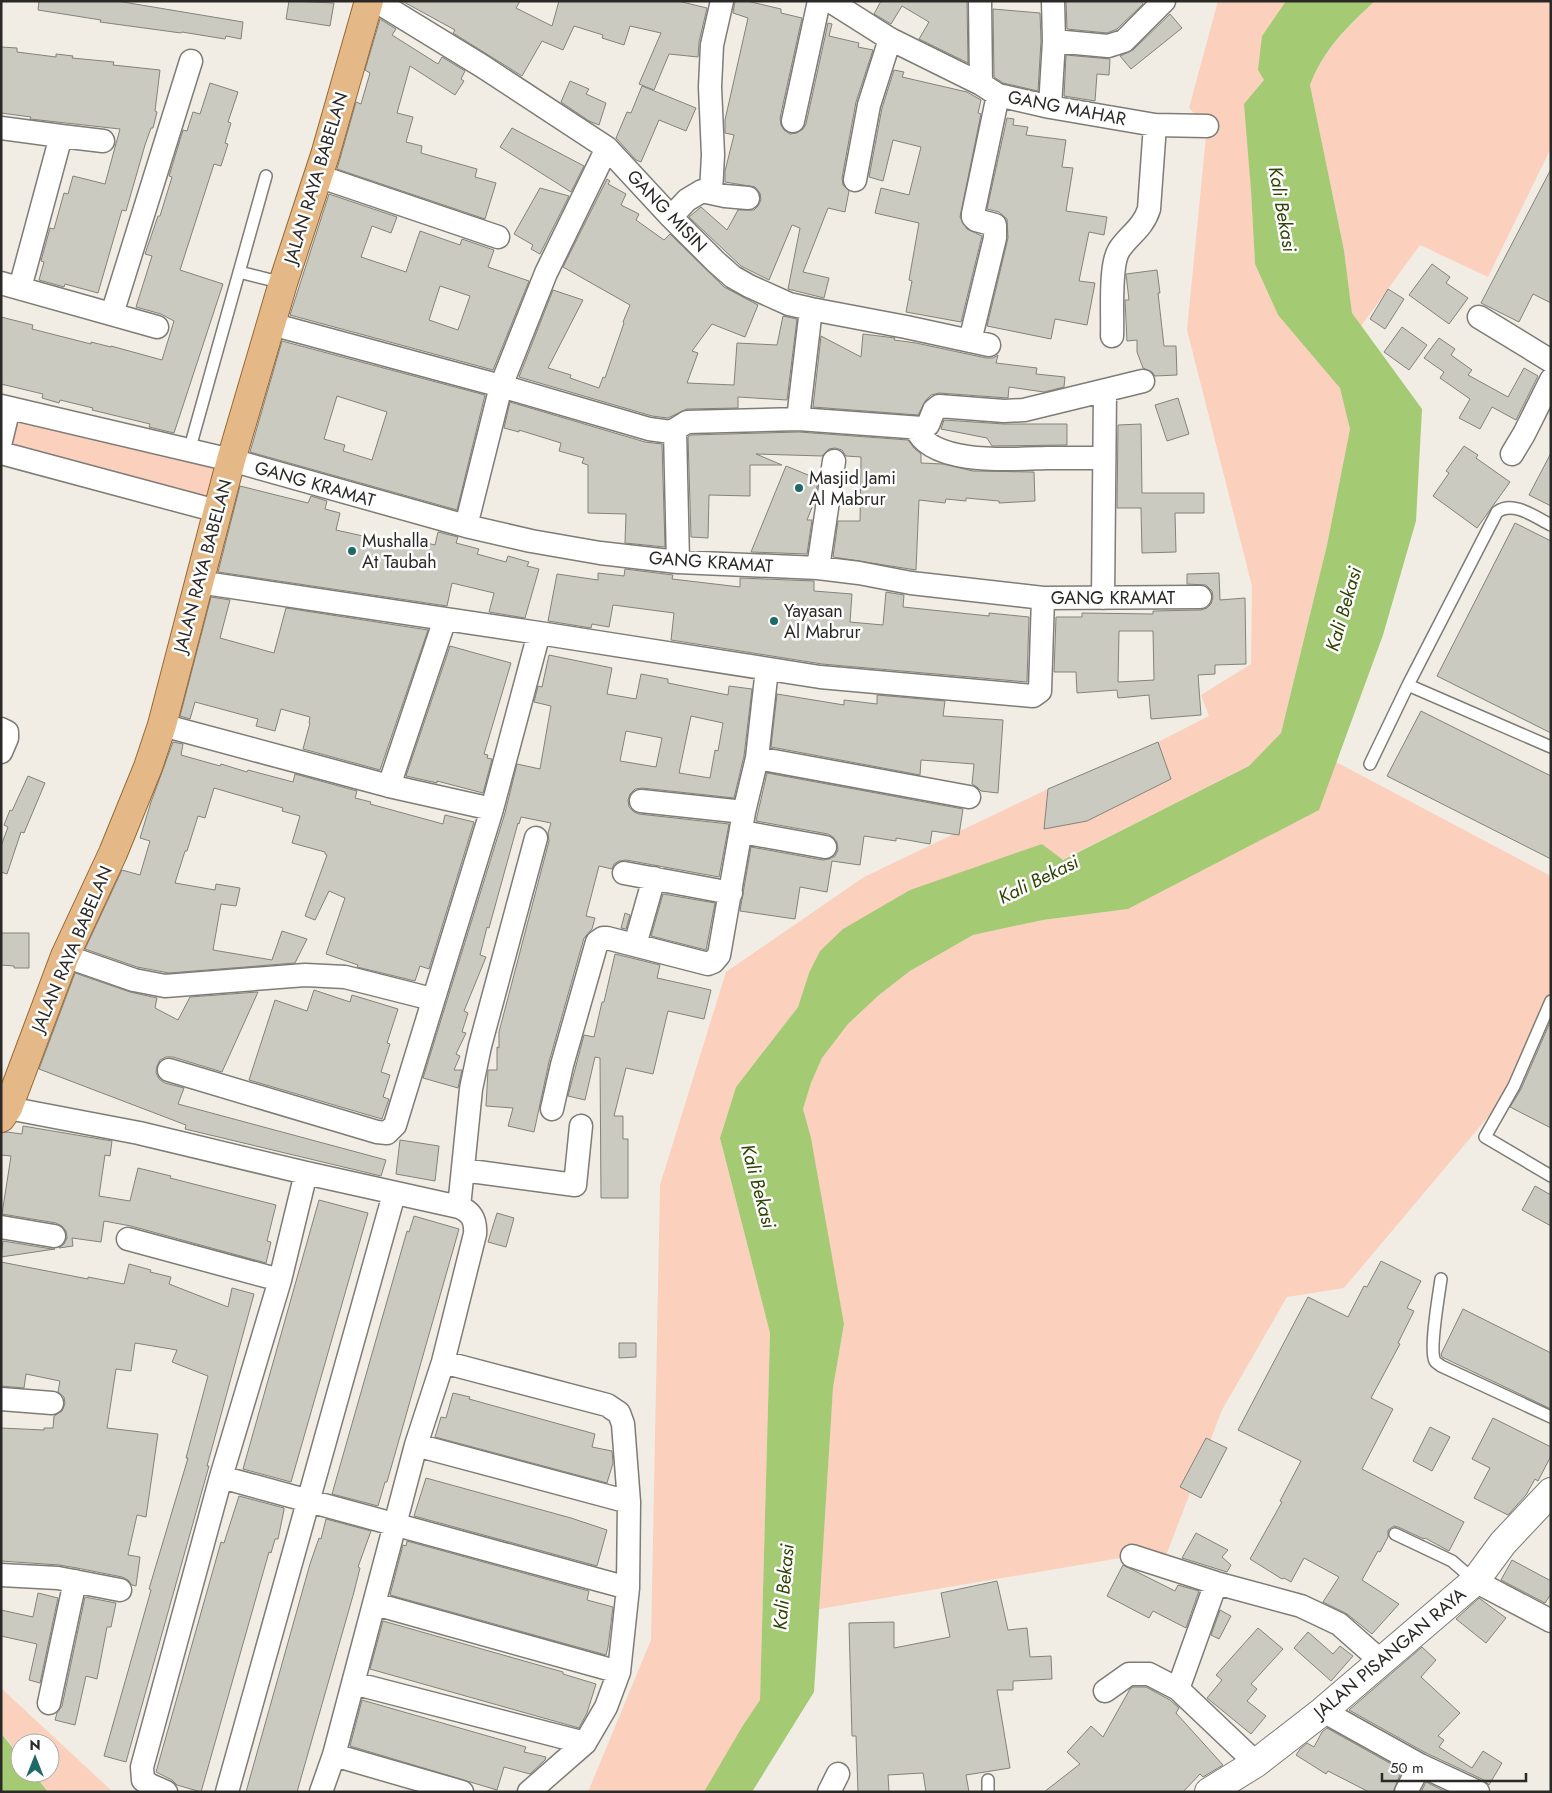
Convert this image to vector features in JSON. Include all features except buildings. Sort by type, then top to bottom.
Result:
[{"type":"main road","name":"JALAN RAYA BABELAN","points":[[5,1113],[65,956],[113,853],[148,767],[162,725],[231,460],[283,283],[318,176],[369,1]]},
{"type":"street","name":"GANG MISIN","points":[[376,1],[482,66],[607,148],[670,217],[733,277],[789,304],[979,343],[996,238],[995,225],[976,220],[973,217],[990,89]]},
{"type":"street","points":[[711,192],[713,155],[710,87],[712,45],[722,1]]},
{"type":"street","points":[[793,121],[819,1]]},
{"type":"street","name":"GANG MAHAR","points":[[830,1],[890,39],[990,89],[1050,107],[1155,125],[1207,126]]},
{"type":"street","points":[[980,1],[990,89]]},
{"type":"street","points":[[1050,107],[1054,42],[1054,1]]},
{"type":"street","points":[[1054,42],[1108,46],[1117,44],[1124,41],[1164,1]]},
{"type":"street","points":[[855,180],[868,105],[890,39]]},
{"type":"street","points":[[112,314],[191,61]]},
{"type":"street","points":[[1112,336],[1114,264],[1119,250],[1141,226],[1147,214],[1155,125]]},
{"type":"street","points":[[1,128],[103,141]]},
{"type":"street","points":[[61,136],[11,286],[157,327]]},
{"type":"street","points":[[466,526],[501,386],[546,273],[607,148]]},
{"type":"street","points":[[318,176],[498,236]]},
{"type":"street","points":[[670,217],[687,200],[702,191],[748,198]]},
{"type":"street","points":[[798,419],[811,309]]},
{"type":"street","points":[[1479,317],[1551,361]]},
{"type":"street","points":[[271,324],[501,386],[648,429],[665,432],[675,430],[687,422],[798,419],[916,428],[928,426],[934,410],[939,406],[1014,411],[1143,382]]},
{"type":"street","points":[[1512,454],[1551,380]]},
{"type":"street","points":[[1103,598],[1105,392]]},
{"type":"street","points":[[1,441],[5,407]]},
{"type":"street","name":"GANG KRAMAT","points":[[5,407],[231,460],[466,526],[532,541],[600,553],[678,562],[818,568],[859,573],[911,583],[1043,598],[1200,597]]},
{"type":"street","points":[[916,428],[922,438],[933,446],[943,451],[972,458],[1000,460],[1104,458]]},
{"type":"street","points":[[675,430],[678,562]]},
{"type":"street","points":[[1,453],[217,512]]},
{"type":"street","points":[[818,568],[834,461]]},
{"type":"street","points":[[198,582],[820,677],[1033,696],[1040,691],[1043,598]]},
{"type":"street","points":[[389,786],[445,619]]},
{"type":"street","points":[[169,1070],[377,1132],[387,1133],[395,1125],[432,999],[492,809],[539,633]]},
{"type":"street","points":[[552,1109],[562,1065],[596,942],[603,938],[704,963],[713,962],[719,955],[743,822],[757,758],[767,669]]},
{"type":"street","points":[[162,725],[389,786],[492,809]]},
{"type":"street","points":[[1,729],[7,732],[7,738],[1,752]]},
{"type":"street","points":[[757,758],[969,797]]},
{"type":"street","points":[[641,801],[743,822],[825,847]]},
{"type":"street","points":[[459,1207],[468,1107],[476,1063],[536,838]]},
{"type":"street","points":[[624,872],[731,893]]},
{"type":"street","points":[[635,945],[654,878]]},
{"type":"street","points":[[65,956],[134,980],[165,986],[305,975],[345,977],[432,999]]},
{"type":"street","points":[[5,1113],[139,1132],[394,1194],[459,1207],[472,1215],[475,1220],[475,1234],[443,1362],[416,1446],[334,1755],[321,1792]]},
{"type":"street","points":[[463,1170],[576,1185],[581,1126]]},
{"type":"street","points":[[166,1792],[150,1786],[143,1780],[142,1767],[221,1477],[280,1280],[306,1173]]},
{"type":"street","points":[[227,1792],[394,1194]]},
{"type":"street","points":[[1,1227],[54,1236]]},
{"type":"street","points":[[128,1239],[280,1280]]},
{"type":"street","points":[[443,1362],[607,1405],[618,1413],[623,1424],[629,1502],[628,1588],[620,1672],[606,1707],[585,1743],[529,1792]]},
{"type":"street","points":[[1,1399],[52,1403]]},
{"type":"street","points":[[416,1446],[629,1502]]},
{"type":"street","points":[[221,1477],[628,1588]]},
{"type":"street","name":"JALAN PISANGAN RAYA","points":[[1209,1792],[1256,1763],[1382,1662],[1475,1580],[1503,1543],[1551,1492]]},
{"type":"street","points":[[1132,1556],[1216,1583],[1301,1606],[1320,1614],[1339,1624],[1352,1634],[1382,1662]]},
{"type":"street","points":[[1,1574],[58,1578],[120,1590]]},
{"type":"street","points":[[1475,1580],[1551,1621]]},
{"type":"street","points":[[49,1703],[75,1581]]},
{"type":"street","points":[[1178,1689],[1216,1583]]},
{"type":"street","points":[[375,1604],[620,1672]]},
{"type":"street","points":[[1105,1691],[1129,1674],[1149,1674],[1178,1689],[1256,1763]]},
{"type":"street","points":[[353,1684],[585,1743]]},
{"type":"street","points":[[1323,1711],[1420,1765],[1478,1792]]},
{"type":"street","points":[[334,1755],[462,1792]]},
{"type":"street","points":[[1406,1792],[1420,1765]]},
{"type":"lane","points":[[189,451],[266,176]]},
{"type":"lane","points":[[239,272],[283,283]]},
{"type":"lane","points":[[1370,764],[1408,685],[1497,512],[1502,509],[1514,508],[1551,525]]},
{"type":"lane","points":[[1408,685],[1551,748]]},
{"type":"lane","points":[[1551,1001],[1514,1086],[1485,1137],[1551,1176]]},
{"type":"lane","points":[[1441,1279],[1434,1337],[1433,1353],[1435,1360],[1441,1366],[1551,1417]]},
{"type":"lane","points":[[1395,1534],[1452,1562],[1475,1580]]},
{"type":"shaded area","points":[[1218,1],[1286,1],[1262,36],[1265,80],[1251,190],[1255,264],[1278,315],[1341,388],[1350,429],[1327,545],[1281,733],[1249,766],[1062,860],[1042,844],[809,973],[798,1007],[736,1087],[720,1138],[770,1333],[760,1700],[705,1792],[588,1792],[651,1640],[660,1185],[726,972],[864,877],[1048,789],[1044,829],[1087,821],[1171,779],[1158,742],[1209,716],[1201,695],[1251,664],[1252,586],[1187,330],[1207,126],[1189,108]]},
{"type":"shaded area","points":[[1375,1],[1551,1],[1551,148],[1488,277],[1420,245],[1361,326],[1352,313],[1344,250],[1310,85],[1330,49]]},
{"type":"shaded area","points":[[1,406],[231,460],[217,511],[1,453]]},
{"type":"shaded area","points":[[1336,762],[1551,876],[1551,1001],[1514,1086],[1344,1288],[1287,1297],[1222,1410],[1162,1566],[1132,1556],[819,1609],[833,1388],[844,1324],[803,1109],[811,1083],[822,1058],[848,1024],[879,995],[910,971],[973,935],[1043,920],[1128,909],[1318,810]]},
{"type":"shaded area","points":[[1,1688],[49,1733],[10,1733],[10,1743],[1,1732]]},
{"type":"shaded area","points":[[60,1743],[113,1792],[48,1792],[41,1783],[60,1783]]},
{"type":"water","name":"Kali Bekasi","points":[[1286,1],[1375,1],[1329,49],[1310,85],[1344,250],[1352,313],[1422,409],[1416,521],[1383,635],[1319,810],[1128,909],[1043,920],[973,935],[910,971],[879,995],[848,1024],[822,1058],[811,1083],[803,1109],[811,1138],[844,1324],[833,1388],[814,1692],[752,1792],[704,1792],[760,1700],[770,1333],[720,1138],[736,1087],[798,1007],[809,973],[820,951],[843,929],[910,890],[1042,844],[1063,860],[1249,766],[1281,733],[1327,545],[1350,429],[1340,388],[1278,315],[1255,264],[1244,104],[1264,80],[1258,70],[1262,36]]},
{"type":"water","points":[[1,1733],[10,1744],[10,1783],[41,1783],[48,1792],[1,1792]]},
{"type":"place","name":"Masjid Jami Al Mabrur","points":[[799,488]]},
{"type":"place","name":"Mushalla At Taubah","points":[[352,551]]},
{"type":"place","name":"Yayasan Al Mabrur","points":[[774,621]]}]
